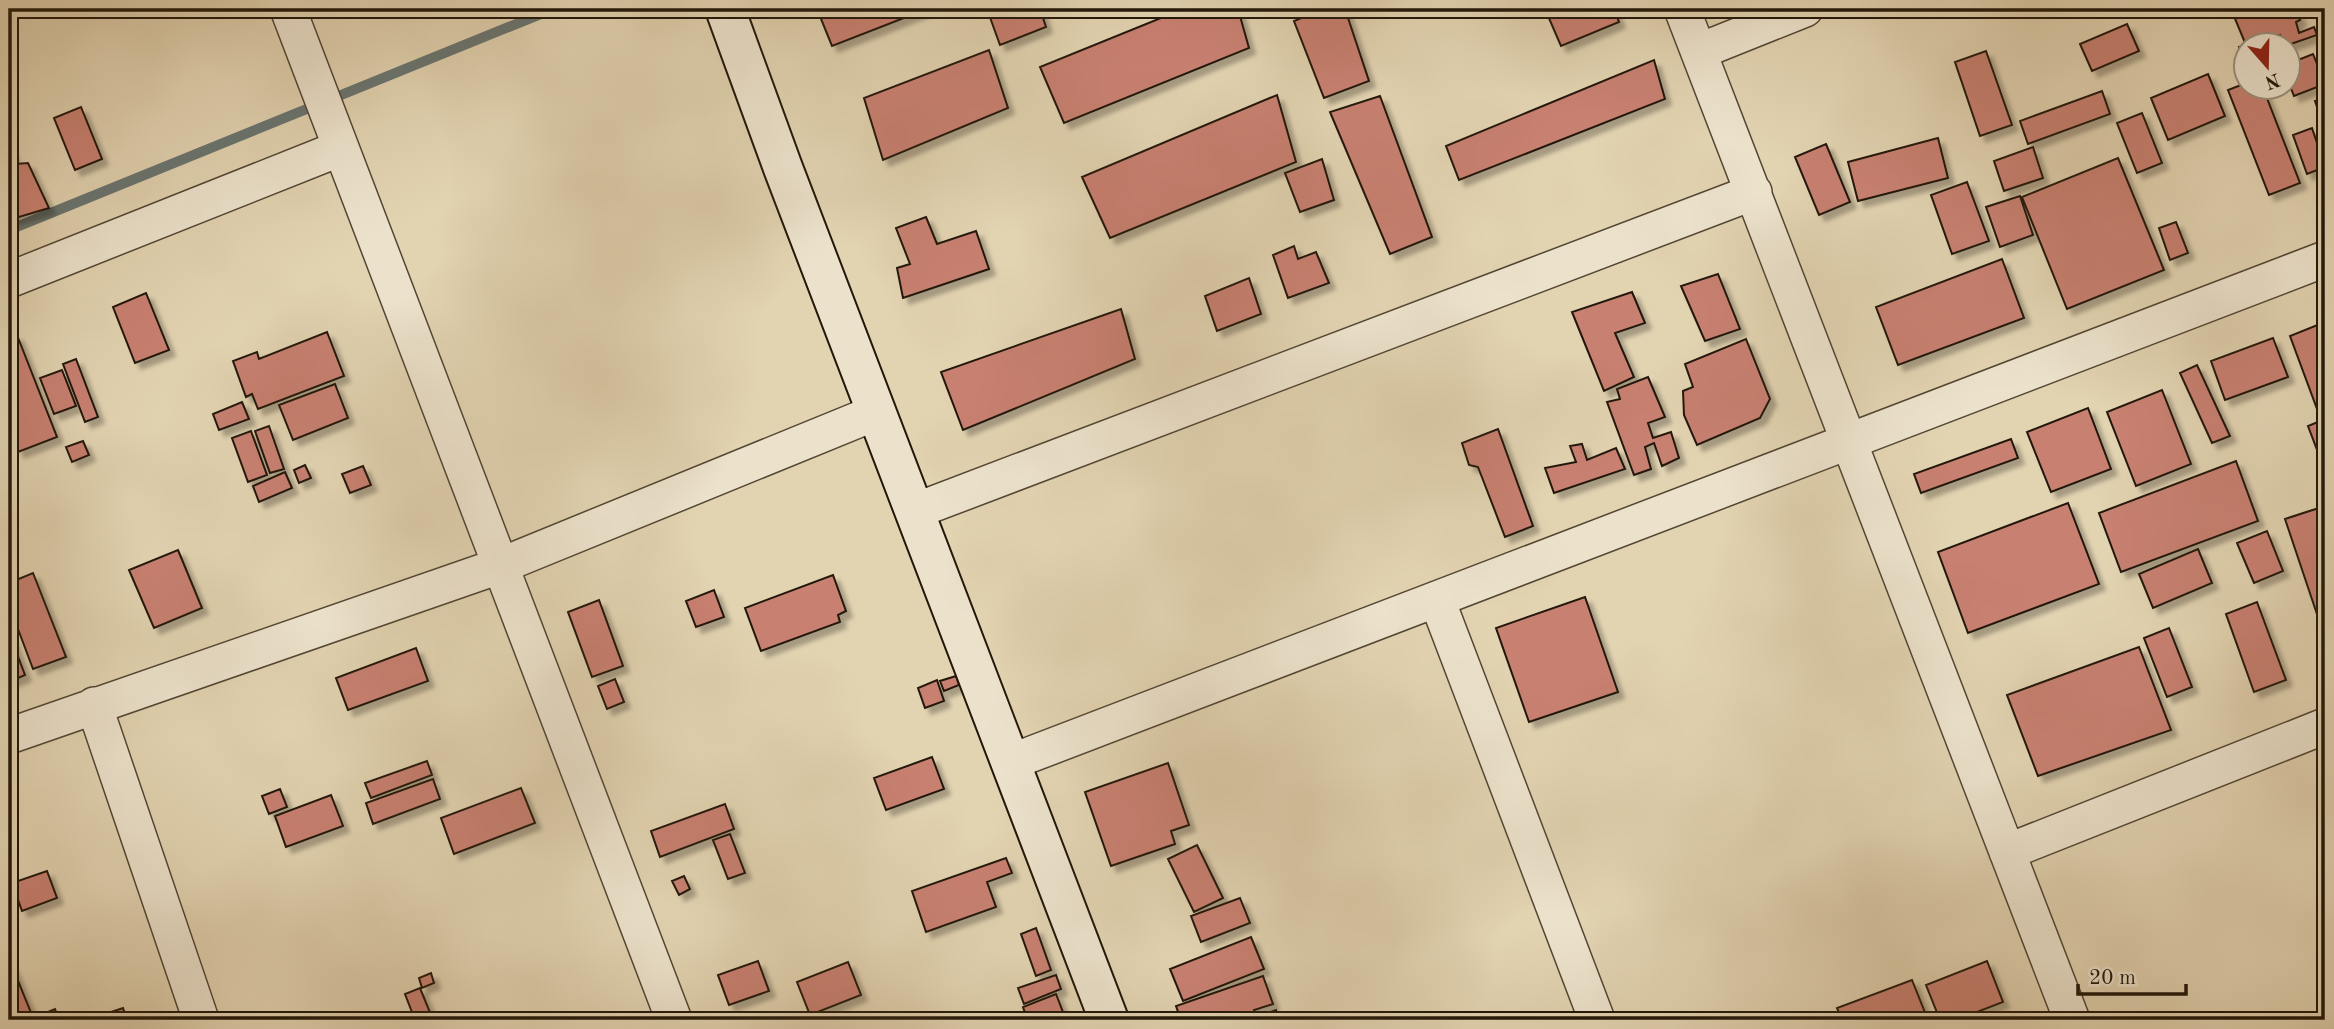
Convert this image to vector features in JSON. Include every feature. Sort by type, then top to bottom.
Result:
[{"type":"street","points":[[288,9],[674,1020]]},
{"type":"street","points":[[726,9],[783,167],[1109,1020]]},
{"type":"street","points":[[1682,9],[2072,1020]]},
{"type":"street","points":[[1700,51],[1805,9]]},
{"type":"street","points":[[9,280],[341,148]]},
{"type":"street","points":[[915,512],[1754,191]]},
{"type":"street","points":[[1011,762],[2325,259]]},
{"type":"street","points":[[9,736],[502,565],[877,412]]},
{"type":"street","points":[[1437,600],[1597,1020]]},
{"type":"street","points":[[94,705],[201,1020]]},
{"type":"street","points":[[2007,852],[2325,726]]},
{"type":"building","points":[[817,9],[927,9],[832,46]]},
{"type":"building","points":[[987,9],[1040,9],[1046,27],[1000,45]]},
{"type":"building","points":[[1183,9],[1238,9],[1249,48],[1064,123],[1040,67]]},
{"type":"building","points":[[1323,9],[1345,9],[1369,81],[1324,98],[1294,21]]},
{"type":"building","points":[[1545,9],[1614,9],[1619,22],[1561,46]]},
{"type":"building","points":[[2231,9],[2296,9],[2300,20],[2296,22],[2299,32],[2241,32]]},
{"type":"building","points":[[2127,24],[2139,51],[2092,71],[2080,44]]},
{"type":"building","points":[[2314,27],[2317,35],[2302,40],[2302,32]]},
{"type":"building","points":[[989,50],[1008,108],[883,160],[864,98]]},
{"type":"building","points":[[1986,51],[2012,125],[1980,136],[1955,62]]},
{"type":"building","points":[[2313,54],[2325,84],[2302,93],[2302,58]]},
{"type":"building","points":[[1654,60],[1665,99],[1459,180],[1446,146]]},
{"type":"building","points":[[2208,74],[2225,116],[2168,140],[2151,98]]},
{"type":"building","points":[[2102,91],[2110,114],[2028,144],[2020,121]]},
{"type":"building","points":[[1277,95],[1296,162],[1110,238],[1082,177]]},
{"type":"building","points":[[1380,96],[1432,237],[1390,254],[1330,112]]},
{"type":"building","points":[[2325,97],[2325,130],[2315,101]]},
{"type":"building","points":[[2233,102],[2268,102],[2300,183],[2269,195]]},
{"type":"building","points":[[81,107],[102,159],[75,170],[54,118]]},
{"type":"building","points":[[2142,113],[2162,163],[2137,173],[2117,123]]},
{"type":"building","points":[[2312,128],[2325,167],[2307,174],[2293,135]]},
{"type":"building","points":[[1938,138],[1948,178],[1858,201],[1848,162]]},
{"type":"building","points":[[1826,144],[1850,202],[1819,215],[1795,157]]},
{"type":"building","points":[[9,147],[16,164],[28,163],[49,208],[9,220]]},
{"type":"building","points":[[2033,147],[2043,178],[2004,191],[1994,161]]},
{"type":"building","points":[[2118,158],[2164,270],[2067,309],[2022,197]]},
{"type":"building","points":[[1322,159],[1334,200],[1300,212],[1285,173]]},
{"type":"building","points":[[1967,182],[1989,241],[1952,254],[1931,195]]},
{"type":"building","points":[[2020,196],[2033,235],[2000,247],[1986,207]]},
{"type":"building","points":[[926,217],[937,244],[976,231],[989,269],[903,298],[897,268],[910,264],[896,228]]},
{"type":"building","points":[[2176,222],[2188,253],[2170,260],[2159,228]]},
{"type":"building","points":[[1294,246],[1298,259],[1316,252],[1329,283],[1288,298],[1273,255]]},
{"type":"building","points":[[2002,259],[2024,318],[1898,365],[1876,307]]},
{"type":"building","points":[[1718,274],[1740,329],[1705,341],[1681,286]]},
{"type":"building","points":[[1249,278],[1261,314],[1217,331],[1205,296]]},
{"type":"building","points":[[1632,292],[1645,323],[1615,333],[1634,377],[1604,391],[1572,312]]},
{"type":"building","points":[[146,293],[169,350],[135,363],[113,307]]},
{"type":"building","points":[[1121,309],[1135,359],[963,430],[941,372]]},
{"type":"building","points":[[2325,322],[2325,415],[2320,417],[2290,336]]},
{"type":"building","points":[[327,332],[344,376],[258,409],[252,394],[246,397],[233,361],[257,352],[259,359]]},
{"type":"building","points":[[17,335],[57,437],[18,452],[9,427],[9,338]]},
{"type":"building","points":[[2273,338],[2288,377],[2225,400],[2211,361]]},
{"type":"building","points":[[1746,339],[1770,399],[1760,418],[1697,445],[1684,415],[1683,391],[1693,387],[1685,364]]},
{"type":"building","points":[[76,359],[98,417],[85,422],[63,364]]},
{"type":"building","points":[[2197,365],[2230,436],[2212,443],[2180,373]]},
{"type":"building","points":[[62,370],[76,406],[54,414],[40,378]]},
{"type":"building","points":[[1648,377],[1665,417],[1648,423],[1653,438],[1671,432],[1679,458],[1662,466],[1654,443],[1645,447],[1651,469],[1634,475],[1607,402],[1620,399],[1617,389]]},
{"type":"building","points":[[335,384],[348,418],[293,440],[279,405]]},
{"type":"building","points":[[2162,390],[2191,464],[2136,486],[2107,412]]},
{"type":"building","points":[[242,402],[249,419],[219,430],[213,414]]},
{"type":"building","points":[[2088,408],[2111,469],[2051,492],[2027,432]]},
{"type":"building","points":[[2325,419],[2325,471],[2308,426]]},
{"type":"building","points":[[269,426],[284,469],[270,473],[255,431]]},
{"type":"building","points":[[1498,429],[1533,526],[1505,537],[1478,467],[1469,465],[1462,443]]},
{"type":"building","points":[[251,431],[267,475],[248,482],[232,438]]},
{"type":"building","points":[[2011,439],[2018,458],[1921,493],[1914,474]]},
{"type":"building","points":[[83,441],[89,455],[72,462],[66,447]]},
{"type":"building","points":[[1582,444],[1587,460],[1616,448],[1625,469],[1554,493],[1545,468],[1576,462],[1570,446]]},
{"type":"building","points":[[2236,461],[2258,521],[2121,572],[2099,513]]},
{"type":"building","points":[[305,465],[311,478],[299,483],[294,470]]},
{"type":"building","points":[[363,466],[371,485],[350,493],[342,474]]},
{"type":"building","points":[[285,472],[292,488],[259,502],[253,486]]},
{"type":"building","points":[[2068,503],[2099,584],[1968,633],[1938,552]]},
{"type":"building","points":[[2325,506],[2325,638],[2285,519]]},
{"type":"building","points":[[2267,531],[2283,571],[2254,583],[2237,543]]},
{"type":"building","points":[[2198,549],[2212,583],[2153,608],[2139,574]]},
{"type":"building","points":[[178,550],[202,608],[154,628],[129,570]]},
{"type":"building","points":[[33,573],[66,657],[33,669],[9,605],[9,583]]},
{"type":"building","points":[[833,575],[846,611],[838,615],[840,622],[761,651],[745,608]]},
{"type":"building","points":[[714,590],[724,617],[696,627],[686,601]]},
{"type":"building","points":[[1585,597],[1618,692],[1529,722],[1496,628]]},
{"type":"building","points":[[599,600],[623,666],[592,677],[568,612]]},
{"type":"building","points":[[2257,602],[2286,680],[2254,692],[2226,614]]},
{"type":"building","points":[[2169,628],[2192,687],[2167,697],[2144,638]]},
{"type":"building","points":[[9,633],[25,675],[9,682]]},
{"type":"building","points":[[2139,647],[2171,730],[2038,776],[2007,695]]},
{"type":"building","points":[[416,648],[428,681],[348,710],[336,678]]},
{"type":"building","points":[[956,676],[959,685],[944,691],[940,681]]},
{"type":"building","points":[[615,679],[624,702],[607,709],[598,686]]},
{"type":"building","points":[[937,680],[944,701],[925,708],[918,688]]},
{"type":"building","points":[[932,757],[944,789],[886,810],[874,778]]},
{"type":"building","points":[[427,761],[432,775],[371,798],[365,783]]},
{"type":"building","points":[[1168,763],[1189,825],[1171,831],[1175,844],[1111,866],[1085,792]]},
{"type":"building","points":[[433,779],[440,799],[373,824],[366,803]]},
{"type":"building","points":[[521,788],[535,823],[454,854],[441,818]]},
{"type":"building","points":[[280,789],[287,807],[269,814],[262,796]]},
{"type":"building","points":[[331,795],[343,826],[286,847],[275,816]]},
{"type":"building","points":[[725,804],[734,829],[660,857],[651,831]]},
{"type":"building","points":[[730,834],[745,873],[728,879],[713,840]]},
{"type":"building","points":[[1197,845],[1223,898],[1194,912],[1168,859]]},
{"type":"building","points":[[1006,858],[1012,873],[987,882],[996,907],[926,932],[912,891]]},
{"type":"building","points":[[47,871],[57,898],[22,911],[12,883]]},
{"type":"building","points":[[684,876],[690,889],[679,895],[672,881]]},
{"type":"building","points":[[1240,898],[1250,923],[1201,942],[1191,916]]},
{"type":"building","points":[[1036,928],[1051,970],[1036,976],[1021,934]]},
{"type":"building","points":[[1251,937],[1264,969],[1183,1001],[1170,969]]},
{"type":"building","points":[[758,961],[769,991],[729,1005],[718,975]]},
{"type":"building","points":[[1987,961],[2003,1002],[1956,1020],[1940,1020],[1926,985]]},
{"type":"building","points":[[848,962],[861,995],[810,1015],[797,982]]},
{"type":"building","points":[[12,966],[34,1020],[17,1020],[9,1000],[9,967]]},
{"type":"building","points":[[431,973],[434,983],[422,988],[419,978]]},
{"type":"building","points":[[1056,975],[1061,989],[1024,1004],[1018,988]]},
{"type":"building","points":[[1263,976],[1273,1004],[1254,1010],[1257,1017],[1276,1010],[1279,1020],[1181,1020],[1176,1006]]},
{"type":"building","points":[[1912,980],[1928,1020],[1842,1020],[1837,1008]]},
{"type":"building","points":[[420,988],[433,1020],[415,1020],[405,994]]},
{"type":"building","points":[[1056,994],[1066,1020],[1007,1020],[1025,1013],[1023,1007]]},
{"type":"building","points":[[123,1008],[127,1020],[87,1020]]},
{"type":"building","points":[[55,1009],[59,1020],[39,1020],[38,1016]]},
{"type":"waterway","points":[[9,230],[553,9]]}]
